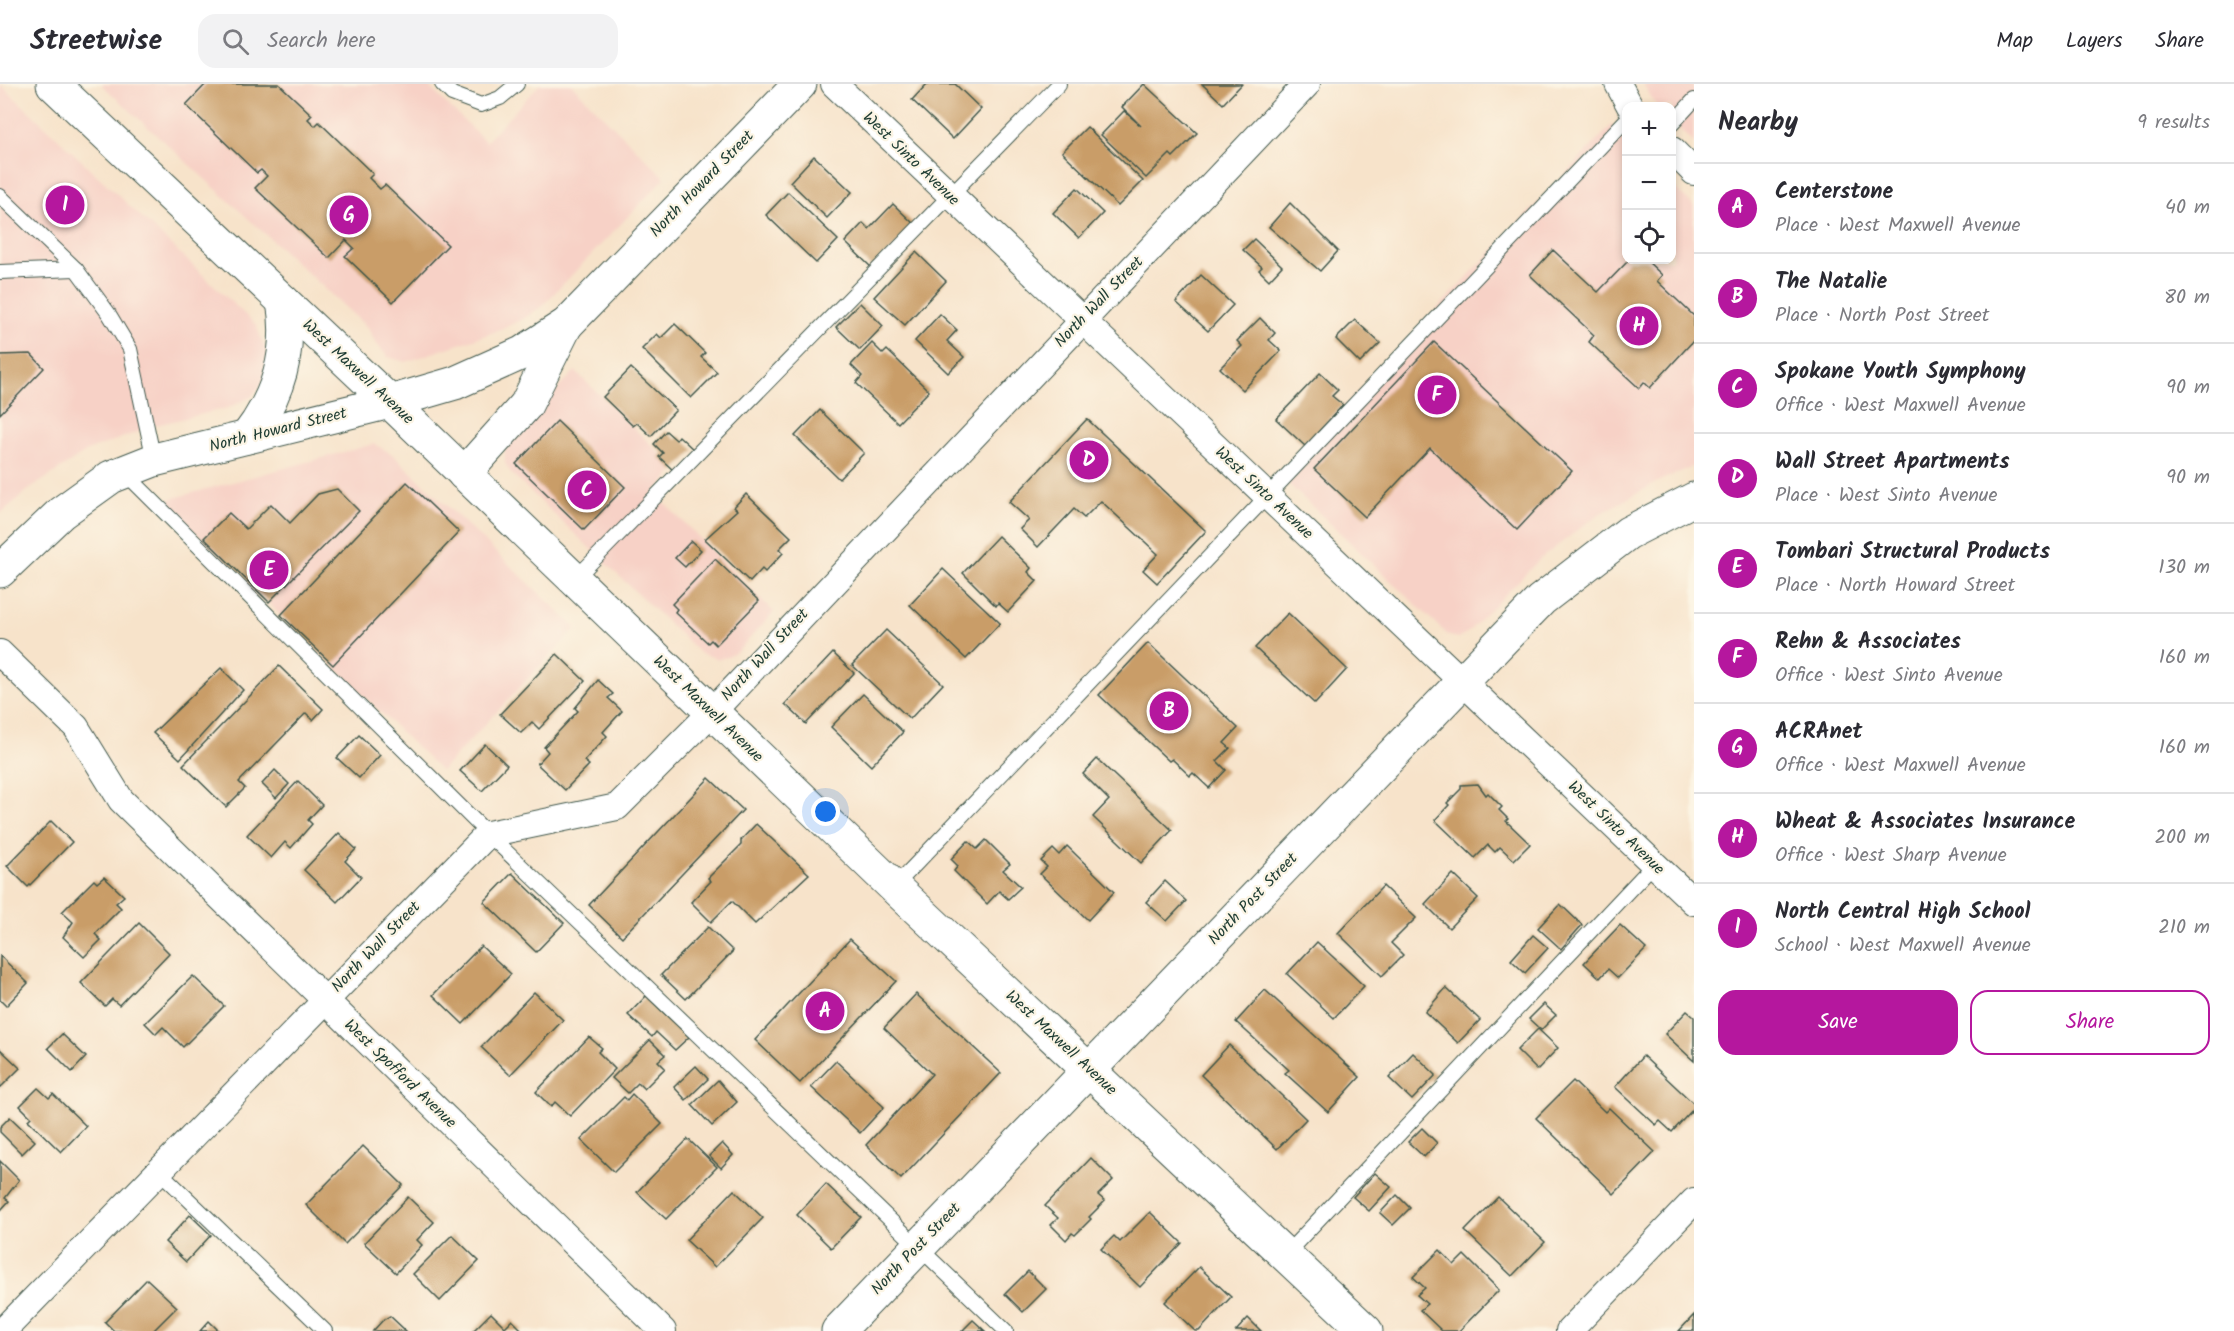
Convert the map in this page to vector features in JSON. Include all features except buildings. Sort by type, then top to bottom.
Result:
[{"type":"street","name":"West Maxwell Avenue","points":[[53,84],[390,402],[894,887],[1366,1331]]},
{"type":"street","name":"North Howard Street","points":[[0,571],[61,513],[111,477],[154,460],[390,402],[455,383],[522,353],[567,324],[800,84]]},
{"type":"street","name":"West Sinto Avenue","points":[[834,84],[1081,322],[1694,902]]},
{"type":"street","name":"North Wall Street","points":[[3,1331],[488,834],[617,807],[712,712],[1307,84]]},
{"type":"street","points":[[1618,84],[1628,102]]},
{"type":"street","points":[[1676,155],[1694,172]]},
{"type":"street","points":[[247,437],[261,419],[282,374],[287,324],[283,301]]},
{"type":"street","points":[[464,474],[526,405],[567,324]]},
{"type":"street","name":"North Post Street","points":[[838,1331],[918,1245],[1541,600],[1628,532],[1694,499]]},
{"type":"street","name":"West Spofford Avenue","points":[[0,653],[76,727],[121,801],[663,1331]]},
{"type":"street","points":[[1569,1331],[1694,1201]]},
{"type":"lane","points":[[442,84],[452,94],[481,105],[501,98],[517,84]]},
{"type":"lane","points":[[574,580],[1059,84]]},
{"type":"lane","points":[[1676,119],[1694,100]]},
{"type":"lane","points":[[894,887],[1622,124]]},
{"type":"lane","points":[[0,196],[75,270],[109,314],[130,349],[154,460]]},
{"type":"lane","points":[[0,272],[75,270]]},
{"type":"lane","points":[[124,472],[488,834],[1006,1331]]},
{"type":"lane","points":[[1285,1255],[1654,864]]},
{"type":"lane","points":[[158,1170],[325,1331]]},
{"type":"shaded area","points":[[0,84],[256,325],[270,362],[264,381],[251,397],[228,408],[156,425],[87,451],[27,491],[0,514]]},
{"type":"shaded area","points":[[101,84],[426,84],[486,142],[540,84],[571,84],[665,178],[541,307],[523,319],[497,331],[406,362],[388,357],[375,342],[368,328]]},
{"type":"shaded area","points":[[1643,84],[1694,84],[1694,143],[1676,125],[1676,102],[1654,102]]},
{"type":"shaded area","points":[[1612,125],[1622,138],[1622,264],[1676,264],[1676,189],[1694,206],[1694,466],[1661,480],[1596,516],[1540,559],[1468,632],[1458,638],[1449,636],[1279,475]]},
{"type":"shaded area","points":[[575,371],[676,469],[654,493],[774,612],[738,651],[728,657],[718,659],[700,653],[511,473],[505,463],[505,449],[510,439]]},
{"type":"shaded area","points":[[374,444],[392,454],[576,628],[441,771],[163,501]]},
{"type":"place","name":"North Central High School","points":[[65,205]]},
{"type":"place","name":"ACRAnet","points":[[349,215]]},
{"type":"place","name":"Wheat & Associates Insurance","points":[[1639,326]]},
{"type":"place","name":"Rehn & Associates","points":[[1437,395]]},
{"type":"place","name":"Wall Street Apartments","points":[[1089,460]]},
{"type":"place","name":"Spokane Youth Symphony","points":[[587,490]]},
{"type":"place","name":"Tombari Structural Products","points":[[269,570]]},
{"type":"place","name":"The Natalie","points":[[1169,711]]},
{"type":"place","name":"Centerstone","points":[[825,1011]]}]
